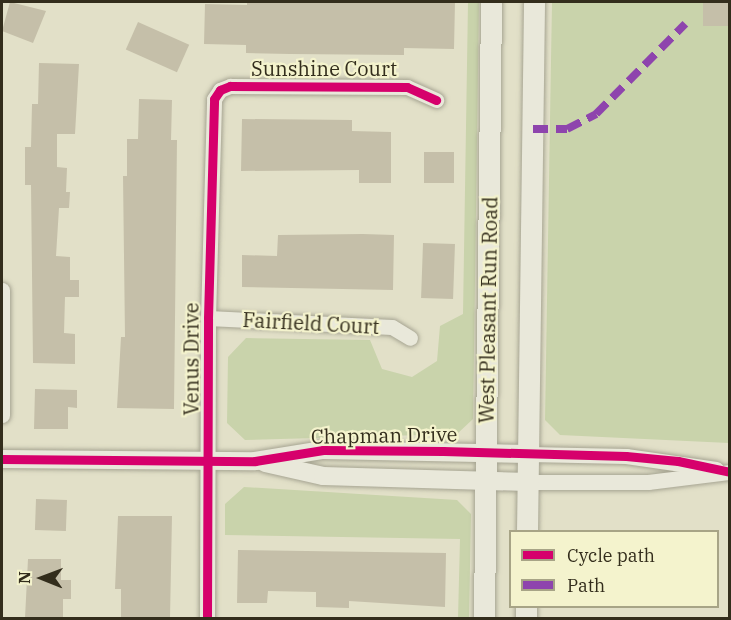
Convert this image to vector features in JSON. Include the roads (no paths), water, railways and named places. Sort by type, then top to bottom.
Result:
[{"type":"main road","name":"West Pleasant Run Road","points":[[484,618],[491,2]]},
{"type":"main road","points":[[527,530],[534,2]]},
{"type":"street","name":"Sunshine Court","points":[[214,99],[220,90],[230,86],[407,87],[436,100]]},
{"type":"street","name":"Venus Drive","points":[[207,618],[208,318],[214,99]]},
{"type":"street","points":[[2,290],[2,415]]},
{"type":"street","name":"Fairfield Court","points":[[208,318],[392,327],[411,338]]},
{"type":"street","name":"Chapman Drive","points":[[2,459],[255,461],[323,450],[487,452],[678,461],[729,472]]},
{"type":"street","name":"Chapman Drive","points":[[255,461],[323,476],[528,482],[648,482],[729,472]]}]
